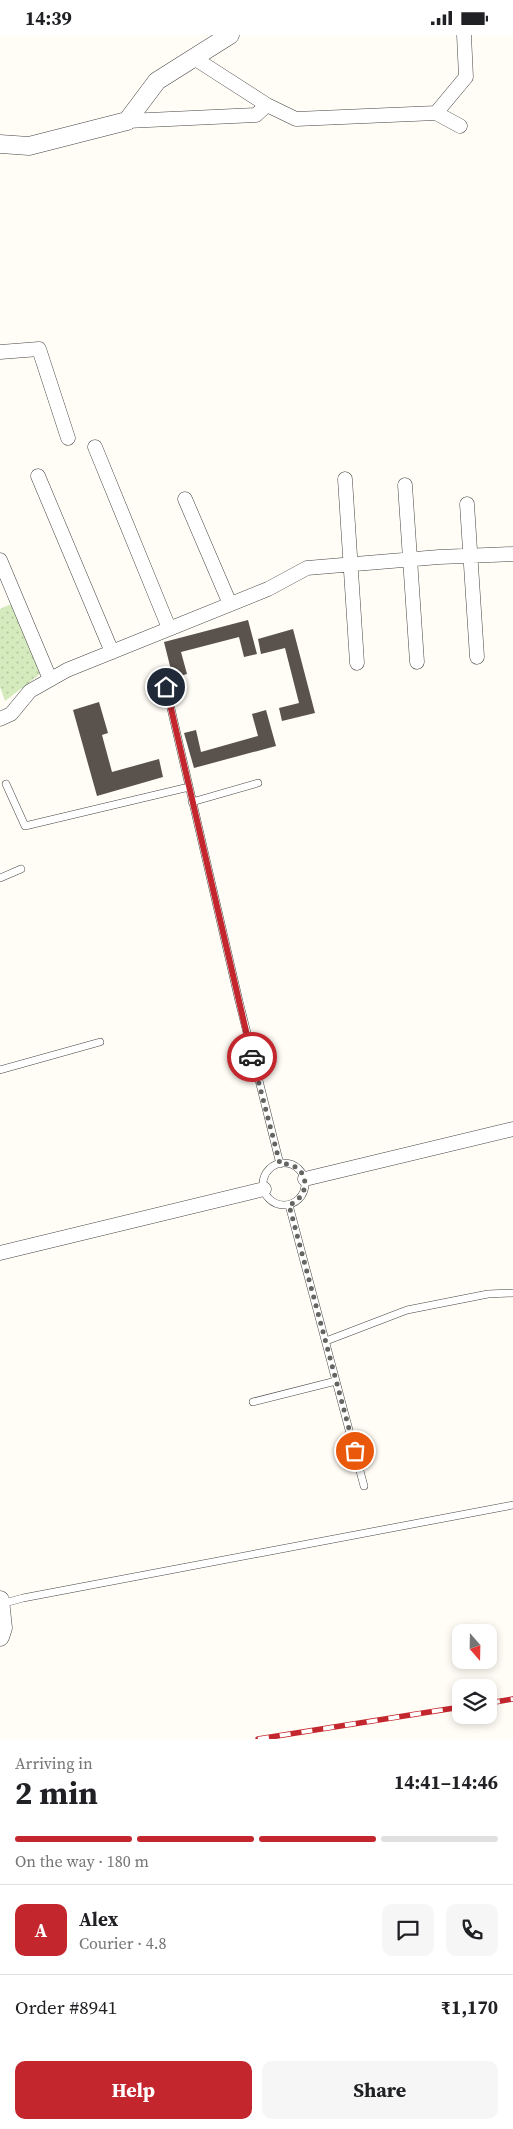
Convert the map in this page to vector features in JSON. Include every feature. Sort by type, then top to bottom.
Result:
[{"type":"street","points":[[127,121],[157,81],[230,35]]},
{"type":"street","points":[[436,113],[466,77],[464,35]]},
{"type":"street","points":[[194,58],[267,105],[296,119],[436,113],[460,126]]},
{"type":"street","points":[[0,143],[29,146],[127,121],[256,115],[267,105]]},
{"type":"street","points":[[0,352],[39,349],[68,438]]},
{"type":"street","points":[[95,447],[169,628]]},
{"type":"street","points":[[38,476],[112,652]]},
{"type":"street","points":[[345,479],[357,663]]},
{"type":"street","points":[[405,485],[417,662]]},
{"type":"street","points":[[185,499],[230,604]]},
{"type":"street","points":[[467,504],[477,657]]},
{"type":"street","points":[[0,719],[11,714],[30,691],[67,670],[268,589],[307,569],[513,554]]},
{"type":"street","points":[[0,560],[50,679]]},
{"type":"street","points":[[304,1179],[513,1129]]},
{"type":"street","points":[[0,1253],[264,1189]]},
{"type":"street","points":[[0,1602],[4,1628],[0,1637]]},
{"type":"lane","points":[[166,687],[243,1020],[280,1164]]},
{"type":"lane","points":[[192,801],[258,783]]},
{"type":"lane","points":[[6,784],[25,826],[189,787]]},
{"type":"lane","points":[[0,878],[21,869]]},
{"type":"lane","points":[[0,1070],[100,1042]]},
{"type":"lane","points":[[280,1164],[290,1164],[297,1168],[304,1179],[304,1192],[295,1202],[289,1205],[283,1205],[270,1200],[264,1189],[266,1175],[270,1169],[280,1164]]},
{"type":"lane","points":[[289,1205],[364,1486]]},
{"type":"lane","points":[[326,1341],[407,1310],[488,1294],[513,1293]]},
{"type":"lane","points":[[253,1402],[336,1381]]},
{"type":"lane","points":[[0,1602],[513,1505]]},
{"type":"green space","points":[[11,604],[40,674],[5,701],[0,687],[0,609]]},
{"type":"building","points":[[248,620],[257,654],[244,657],[239,637],[181,652],[187,674],[173,678],[164,642]]},
{"type":"building","points":[[293,629],[315,713],[282,721],[279,708],[299,703],[285,648],[261,654],[258,639]]},
{"type":"building","points":[[99,702],[108,733],[102,735],[112,772],[159,759],[163,777],[97,796],[73,710]]},
{"type":"building","points":[[266,710],[276,746],[194,768],[184,733],[196,730],[201,752],[258,736],[252,714]]},
{"type":"railway","points":[[497,1702],[513,1699]]},
{"type":"railway","points":[[258,1739],[452,1708]]},
{"type":"way so far","points":[[252,1057],[280,1164],[290,1164],[297,1168],[302,1173],[304,1179],[304,1192],[300,1198],[289,1205],[355,1451]]},
{"type":"route","points":[[166,687],[178,746],[252,1057]]}]
